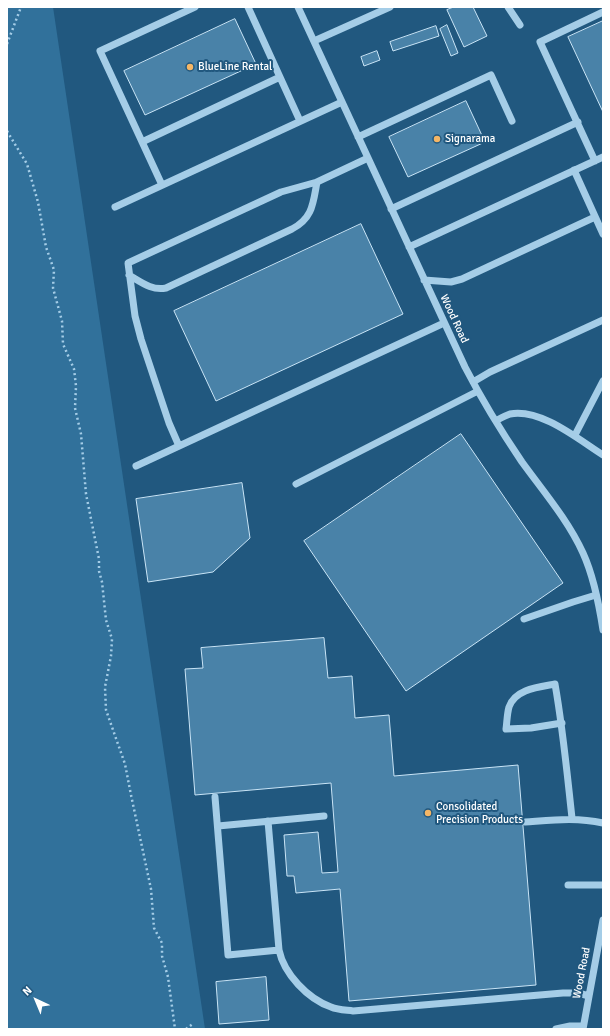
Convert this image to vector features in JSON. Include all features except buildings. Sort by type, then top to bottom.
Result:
[{"type":"street","points":[[162,185],[100,51],[195,7]]},
{"type":"street","points":[[248,7],[300,121]]},
{"type":"street","name":"Wood Road","points":[[298,7],[444,323],[478,392],[577,542],[588,564],[603,630]]},
{"type":"street","points":[[314,41],[377,10],[390,7]]},
{"type":"street","points":[[508,7],[520,25]]},
{"type":"street","points":[[595,160],[540,42],[603,12]]},
{"type":"street","points":[[358,137],[491,75],[512,121]]},
{"type":"street","points":[[142,142],[280,77]]},
{"type":"street","points":[[115,207],[342,102]]},
{"type":"street","points":[[391,209],[578,122]]},
{"type":"street","points":[[409,247],[603,157]]},
{"type":"street","points":[[179,446],[169,423],[141,339],[135,316],[128,263],[281,192],[317,182],[368,158]]},
{"type":"street","points":[[574,170],[603,234]]},
{"type":"street","points":[[129,275],[152,288],[166,288],[292,229],[308,217],[311,211],[317,182]]},
{"type":"street","points":[[424,280],[451,282],[462,278],[595,217]]},
{"type":"street","points":[[473,382],[490,372],[603,320]]},
{"type":"street","points":[[136,466],[444,323]]},
{"type":"street","points":[[575,435],[603,381]]},
{"type":"street","points":[[296,484],[478,392]]},
{"type":"street","points":[[496,421],[510,414],[529,416],[550,422],[575,435],[603,455]]},
{"type":"street","points":[[524,619],[596,595]]},
{"type":"street","points":[[562,724],[531,728],[506,729],[509,706],[517,696],[529,690],[555,684],[562,724],[572,818]]},
{"type":"street","points":[[215,797],[228,955],[279,950]]},
{"type":"street","points":[[218,826],[324,816]]},
{"type":"street","points":[[525,822],[572,818],[603,823]]},
{"type":"street","points":[[268,821],[279,950],[283,964],[287,972],[306,992],[324,1004],[343,1010],[353,1011],[563,993],[578,993],[588,996]]},
{"type":"street","points":[[568,885],[603,885]]},
{"type":"street","name":"Wood Road","points":[[583,1028],[603,920]]},
{"type":"street","points":[[556,1029],[570,1026],[583,1028]]},
{"type":"path","points":[[7,44],[21,7]]},
{"type":"path","points":[[7,131],[27,164],[38,202],[46,247],[54,270],[53,288],[62,321],[63,344],[74,369],[76,386],[75,408],[84,458],[86,494],[99,559],[99,571],[102,582],[106,620],[112,639],[111,656],[105,687],[106,710],[125,764],[152,889],[154,928],[162,943],[162,956],[168,976],[174,1029]]},
{"type":"path","points":[[186,1029],[194,1023]]},
{"type":"shaded area","points":[[7,7],[53,7],[205,1029],[7,1029]]},
{"type":"place","name":"BlueLine Rental","points":[[190,67]]},
{"type":"place","name":"Signarama","points":[[437,139]]},
{"type":"place","name":"Consolidated Precision Products","points":[[428,813]]}]
